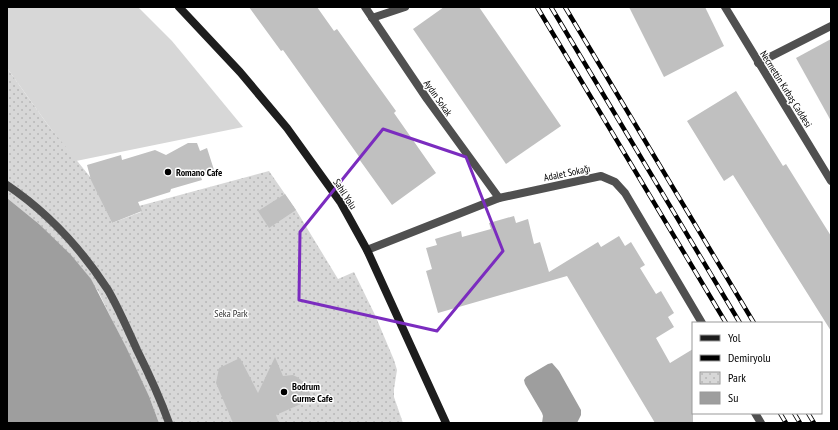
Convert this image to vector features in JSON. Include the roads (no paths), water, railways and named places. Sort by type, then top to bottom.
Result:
[{"type":"main road","name":"Sahil Yolu","points":[[179,7],[240,72],[286,128],[340,203],[367,250],[446,423]]},
{"type":"street","name":"Aydın Sokak","points":[[365,7],[427,99],[499,198]]},
{"type":"street","points":[[372,18],[405,7]]},
{"type":"street","name":"Necmettin Kırbaş Caddesi","points":[[725,7],[831,181]]},
{"type":"street","points":[[758,63],[831,26]]},
{"type":"street","name":"Adalet Sokağı","points":[[367,250],[499,198],[601,176],[615,182],[625,193],[701,322]]},
{"type":"street","points":[[7,185],[37,208],[55,226],[78,251],[108,291],[159,396],[169,423]]},
{"type":"street","points":[[756,414],[761,423]]},
{"type":"water","points":[[7,198],[39,224],[71,255],[91,279],[126,347],[149,396],[159,423],[7,423]]},
{"type":"water","points":[[552,363],[559,371],[581,410],[581,415],[577,423],[542,423],[542,413],[525,384],[524,380],[526,377]]},
{"type":"railway","points":[[537,7],[725,322]]},
{"type":"railway","points":[[551,7],[739,322]]},
{"type":"railway","points":[[565,7],[753,322]]},
{"type":"railway","points":[[781,414],[786,423]]},
{"type":"railway","points":[[795,414],[800,423]]},
{"type":"railway","points":[[809,414],[814,423]]},
{"type":"place","name":"Romano Cafe","points":[[168,172]]},
{"type":"place","name":"Bodrum Gurme Cafe","points":[[284,392]]},
{"type":"park label","name":"Seka Park","points":[[231,313]]}]
